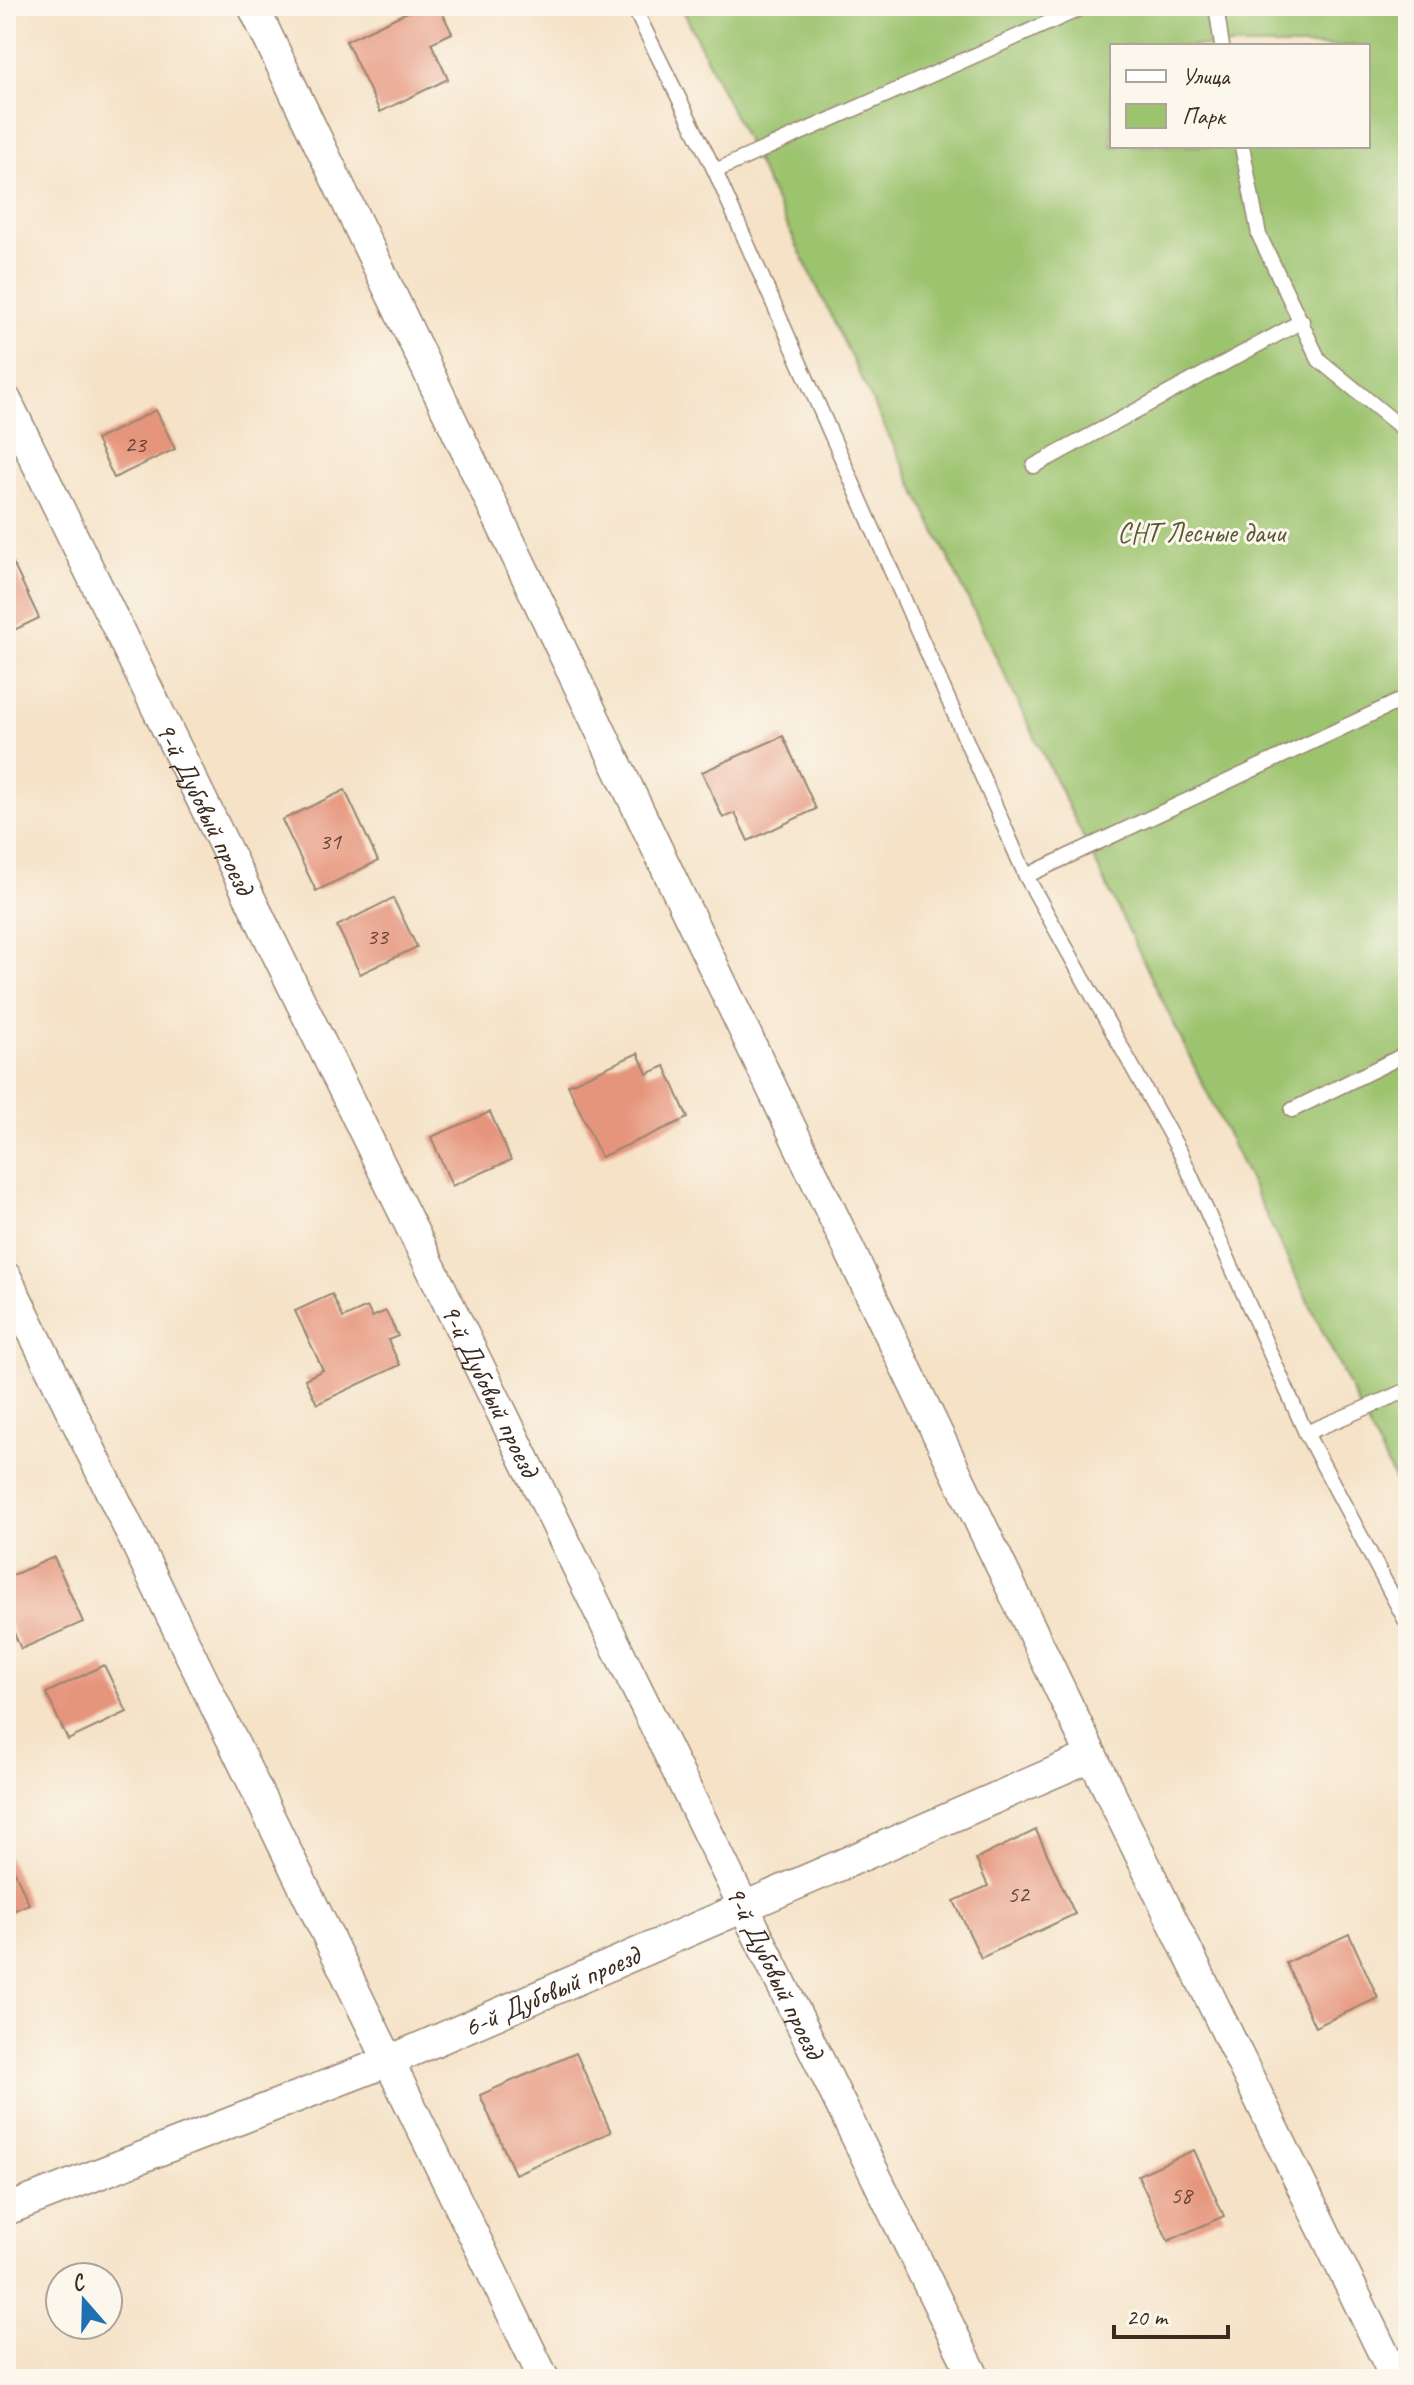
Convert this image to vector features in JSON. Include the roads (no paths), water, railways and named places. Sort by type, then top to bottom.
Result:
[{"type":"street","points":[[253,6],[1092,1756],[1396,2379]]},
{"type":"street","name":"9-й Дубовый проезд","points":[[6,400],[975,2379]]},
{"type":"street","points":[[6,1277],[544,2379]]},
{"type":"street","name":"6-й Дубовый проезд","points":[[6,2210],[389,2061],[1092,1756]]},
{"type":"lane","points":[[633,6],[715,171],[1026,876],[1182,1156],[1306,1433],[1408,1625]]},
{"type":"lane","points":[[715,171],[1086,6]]},
{"type":"lane","points":[[1216,6],[1222,44]]},
{"type":"lane","points":[[1242,148],[1259,235],[1319,360],[1408,433]]},
{"type":"lane","points":[[1034,466],[1302,321]]},
{"type":"lane","points":[[1026,876],[1408,697]]},
{"type":"lane","points":[[1292,1110],[1408,1053]]},
{"type":"lane","points":[[1306,1433],[1408,1390]]},
{"type":"park label","name":"СНТ Лесные дачи","points":[[1201,532]]}]
